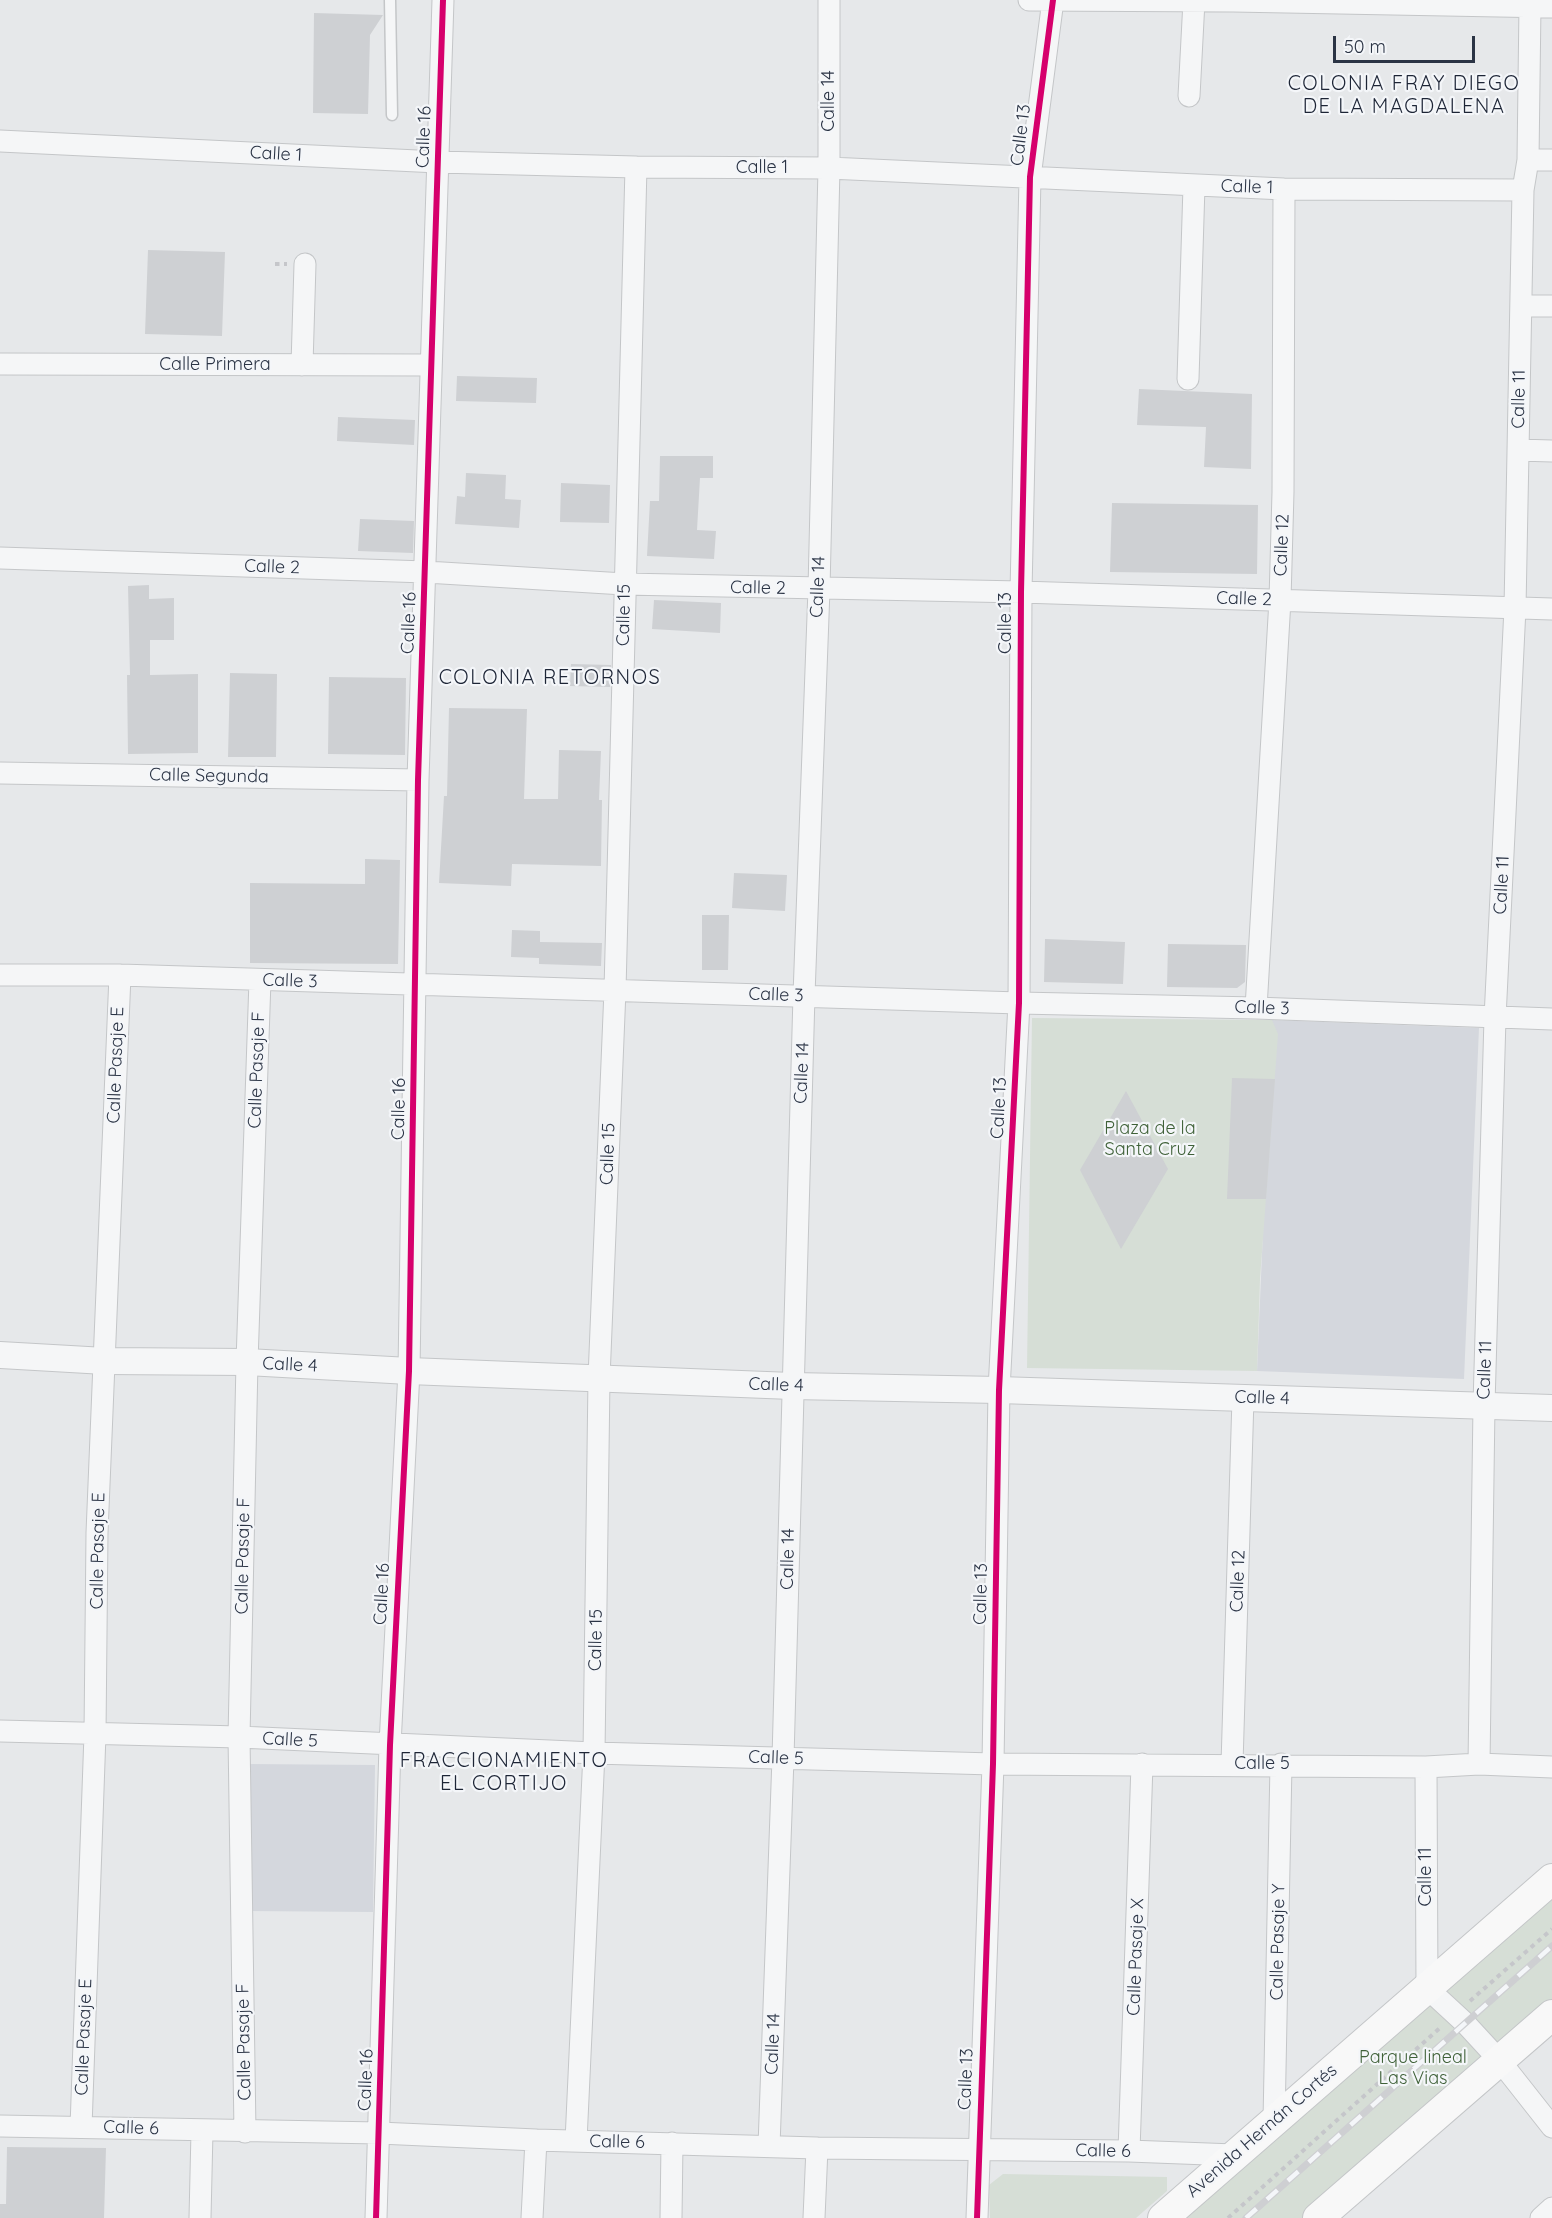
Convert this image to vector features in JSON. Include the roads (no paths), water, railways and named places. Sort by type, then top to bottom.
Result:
[{"type":"main road","name":"Avenida Hernán Cortés","points":[[1163,2218],[1552,1879]]},
{"type":"main road","points":[[1318,2218],[1552,2015]]},
{"type":"street","name":"Calle 16","points":[[376,2218],[390,1745],[409,1371],[418,780],[443,0]]},
{"type":"street","name":"Calle 14","points":[[769,2146],[783,1758],[804,995],[819,589],[829,168],[829,0]]},
{"type":"street","points":[[1029,0],[1233,0],[1552,7]]},
{"type":"street","name":"Calle 13","points":[[976,2218],[993,1764],[999,1390],[1019,1003],[1021,592],[1030,177],[1053,0]]},
{"type":"street","points":[[1189,96],[1194,1]]},
{"type":"street","name":"Calle 11","points":[[1479,1764],[1484,1405],[1495,1017],[1515,608],[1524,190],[1528,160],[1530,5]]},
{"type":"street","name":"Calle 1","points":[[0,141],[438,162],[636,167],[829,168],[1284,189],[1524,190]]},
{"type":"street","points":[[1528,160],[1552,160]]},
{"type":"street","name":"Calle 15","points":[[576,2141],[594,1753],[599,1378],[615,990],[636,167]]},
{"type":"street","points":[[1188,379],[1194,186]]},
{"type":"street","name":"Calle 12","points":[[1256,1008],[1280,600],[1284,492],[1284,189]]},
{"type":"street","points":[[302,365],[305,264]]},
{"type":"street","points":[[1521,306],[1552,306]]},
{"type":"street","name":"Calle Primera","points":[[0,364],[431,365]]},
{"type":"street","points":[[1518,450],[1552,451]]},
{"type":"street","name":"Calle 2","points":[[0,558],[426,572],[624,585],[1021,592],[1552,609]]},
{"type":"street","name":"Calle Segunda","points":[[0,773],[418,780]]},
{"type":"street","name":"Calle 3","points":[[0,975],[120,975],[1019,1003],[1256,1008],[1552,1019]]},
{"type":"street","name":"Calle Pasaje E","points":[[81,2127],[95,1734],[97,1533],[120,975]]},
{"type":"street","name":"Calle Pasaje F","points":[[245,2132],[239,1737],[247,1362],[260,980]]},
{"type":"street","name":"Calle 4","points":[[0,1355],[105,1361],[247,1362],[409,1371],[792,1386],[999,1390],[1552,1408]]},
{"type":"street","name":"Calle 12","points":[[1232,1764],[1243,1398]]},
{"type":"street","name":"Calle 5","points":[[0,1731],[239,1737],[594,1753],[993,1764],[1281,1764],[1426,1767],[1479,1764],[1552,1767]]},
{"type":"street","name":"Calle Pasaje X","points":[[1129,2151],[1142,1764]]},
{"type":"street","name":"Calle Pasaje Y","points":[[1274,2121],[1281,1764]]},
{"type":"street","name":"Calle 11","points":[[1426,1767],[1427,1988]]},
{"type":"street","points":[[1427,1988],[1500,2061],[1552,2127]]},
{"type":"street","name":"Calle 6","points":[[0,2126],[379,2133],[817,2148],[1129,2151],[1234,2156]]},
{"type":"street","points":[[200,2218],[202,2131]]},
{"type":"street","points":[[532,2218],[536,2140]]},
{"type":"street","points":[[671,2218],[672,2143]]},
{"type":"street","points":[[814,2218],[817,2148]]},
{"type":"street","points":[[1541,2218],[1552,2208]]},
{"type":"lane","points":[[390,0],[392,115]]},
{"type":"railway","points":[[1246,2218],[1552,1946]]},
{"type":"district","name":"COLONIA FRAY DIEGO DE LA MAGDALENA","points":[[1404,96]]},
{"type":"district","name":"COLONIA RETORNOS","points":[[550,678]]},
{"type":"district","name":"FRACCIONAMIENTO EL CORTIJO","points":[[504,1772]]},
{"type":"park label","name":"Plaza de la Santa Cruz","points":[[1150,1139]]},
{"type":"park label","name":"Parque lineal Las Vias","points":[[1413,2068]]}]
